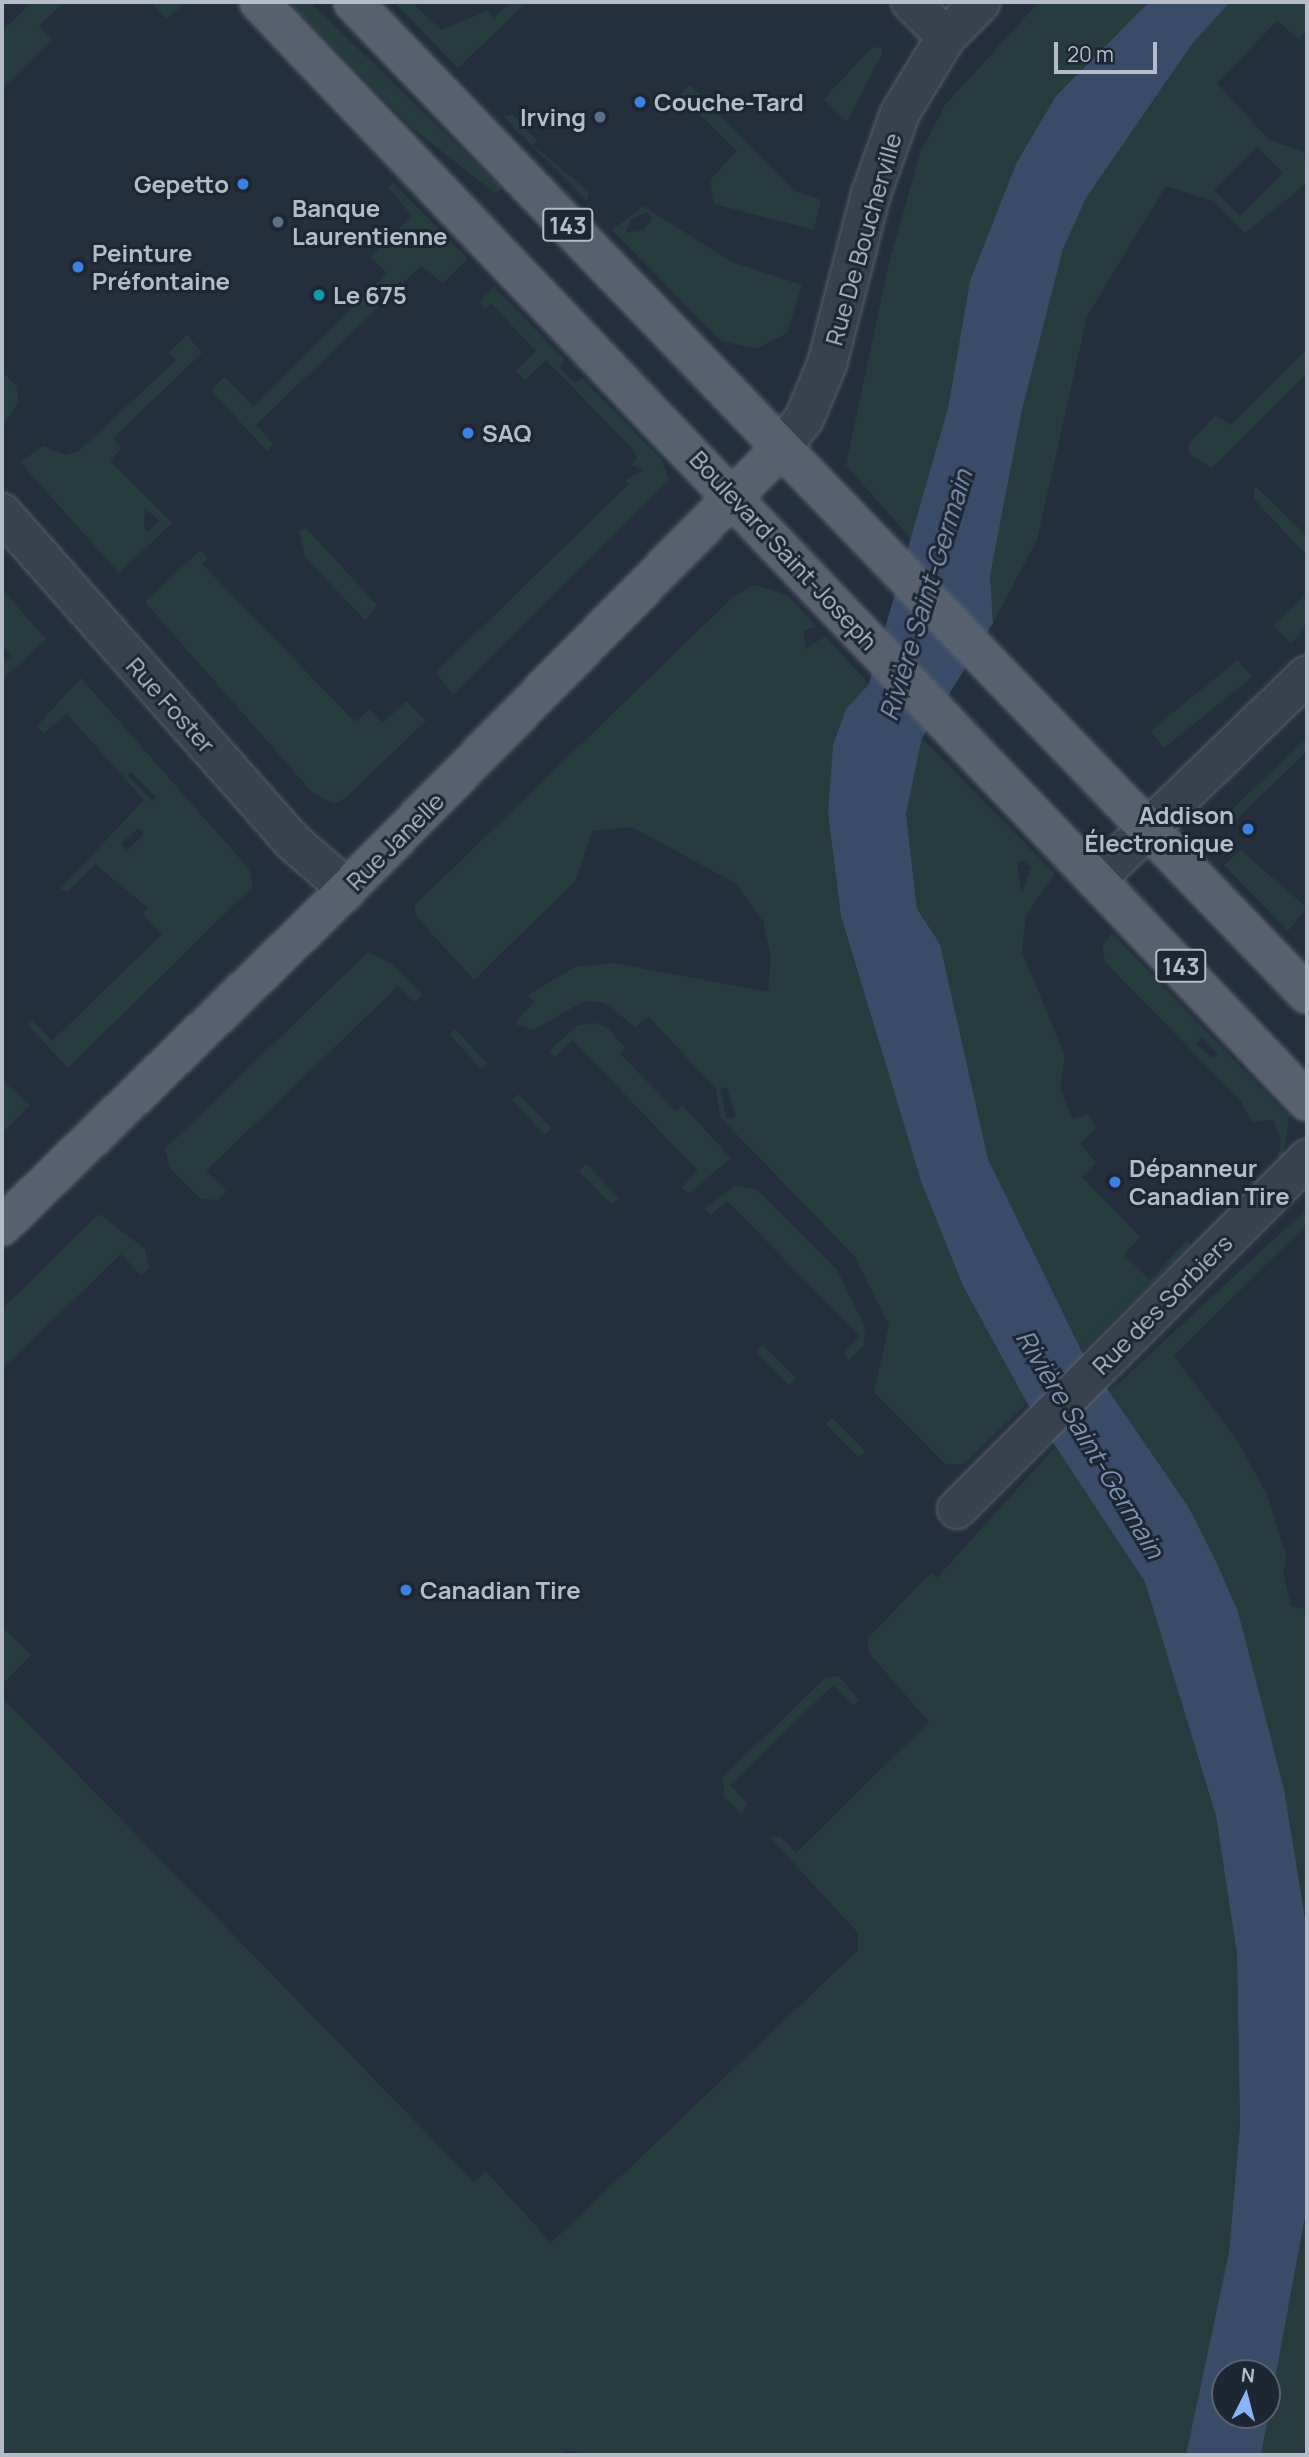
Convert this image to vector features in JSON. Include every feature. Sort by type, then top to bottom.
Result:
[{"type":"main road","name":"Boulevard Saint-Joseph","points":[[260,2],[1307,1101]]},
{"type":"main road","name":"143","points":[[353,2],[1307,994]]},
{"type":"main road","name":"Rue Janelle","points":[[2,1226],[347,889],[781,449]]},
{"type":"street","points":[[911,2],[946,37]]},
{"type":"street","name":"Rue De Boucherville","points":[[781,449],[804,419],[833,347],[892,132],[946,37],[981,2]]},
{"type":"street","name":"Rue Foster","points":[[2,513],[293,842],[347,889]]},
{"type":"street","points":[[1097,878],[1307,676]]},
{"type":"street","name":"Rue des Sorbiers","points":[[957,1509],[1307,1159]]},
{"type":"green space","points":[[32,2],[64,2],[39,26],[52,39],[2,89],[2,31]]},
{"type":"green space","points":[[150,2],[186,2],[167,19]]},
{"type":"green space","points":[[289,2],[310,2],[502,188],[496,194],[411,127]]},
{"type":"green space","points":[[394,2],[412,2],[441,30],[487,11],[494,18],[511,2],[527,2],[458,68]]},
{"type":"green space","points":[[1039,2],[1149,2],[1056,96],[970,281],[948,408],[911,539],[846,465],[888,267],[920,153],[945,105]]},
{"type":"green space","points":[[1230,2],[1307,2],[1307,31],[1299,39],[1277,21],[1217,83],[1269,140],[1304,152],[1307,183],[1245,233],[1213,201],[1166,186],[1087,316],[1037,540],[993,623],[990,576],[1022,410],[1063,249],[1086,198],[1192,44]],"holes":[[[1257,147],[1283,173],[1240,216],[1214,190]]]},
{"type":"green space","points":[[872,47],[882,48],[882,54],[847,122],[824,99]]},
{"type":"green space","points":[[690,85],[795,191],[821,200],[814,230],[714,204],[710,180],[737,151],[680,95]]},
{"type":"green space","points":[[512,114],[537,140],[533,145],[588,191],[587,201],[504,117]]},
{"type":"green space","points":[[393,182],[468,259],[443,283],[421,266],[256,425],[273,444],[267,451],[211,390],[224,377],[254,407],[387,273],[370,257],[412,216],[389,188]]},
{"type":"green space","points":[[643,206],[732,262],[802,285],[787,333],[756,349],[721,341],[612,230]],"holes":[[[647,212],[652,219],[644,230],[626,233],[630,220]]]},
{"type":"green space","points":[[494,287],[565,360],[559,367],[574,383],[582,378],[662,460],[669,480],[453,695],[436,672],[629,484],[626,480],[644,470],[631,465],[637,458],[631,447],[546,360],[525,380],[516,371],[536,351],[491,303],[486,309],[479,302]]},
{"type":"green space","points":[[187,335],[202,353],[113,438],[122,448],[110,461],[172,523],[119,573],[20,462],[43,446],[65,455],[79,451],[176,360],[169,352]],"holes":[[[145,508],[159,521],[147,532],[144,527]]]},
{"type":"green space","points":[[1307,349],[1307,373],[1219,461],[1211,467],[1189,454],[1189,443],[1216,415],[1231,425]]},
{"type":"green space","points":[[2,371],[17,387],[18,403],[2,428]]},
{"type":"green space","points":[[1255,486],[1307,536],[1307,556],[1254,499]]},
{"type":"green space","points":[[306,528],[377,605],[365,620],[305,557],[299,530]]},
{"type":"green space","points":[[200,550],[208,558],[202,564],[355,722],[369,709],[383,723],[406,701],[426,721],[344,799],[333,804],[313,793],[145,602]]},
{"type":"green space","points":[[755,585],[788,595],[816,626],[803,631],[806,649],[825,636],[869,684],[846,709],[833,745],[828,813],[841,916],[922,1184],[963,1286],[1027,1403],[965,1464],[945,1464],[874,1392],[889,1325],[855,1257],[720,1117],[716,1089],[649,1017],[635,1027],[605,1003],[584,1001],[534,1030],[515,1024],[534,1001],[528,995],[575,967],[614,963],[768,992],[771,958],[763,921],[735,883],[632,827],[592,831],[576,880],[474,980],[416,916],[414,906],[733,597]],"holes":[[[727,1087],[736,1117],[727,1119],[720,1089]]]},
{"type":"green space","points":[[2,589],[46,639],[2,680],[2,664],[11,656],[2,645]]},
{"type":"green space","points":[[1307,593],[1307,626],[1291,643],[1273,626]]},
{"type":"green space","points":[[1238,660],[1252,677],[1164,748],[1150,731]]},
{"type":"green space","points":[[81,678],[249,869],[253,886],[68,1068],[27,1024],[32,1020],[52,1041],[162,934],[143,914],[148,908],[95,864],[68,891],[60,889],[144,800],[67,714],[44,733],[37,726]],"holes":[[[131,772],[156,797],[152,801],[128,776]],[[138,828],[144,834],[127,850],[121,844]]]},
{"type":"green space","points":[[922,738],[1055,874],[1026,915],[1022,952],[1065,1056],[1060,1088],[1073,1119],[1088,1114],[1096,1127],[1081,1144],[1096,1163],[1082,1177],[1140,1237],[1124,1255],[1150,1280],[1187,1240],[1192,1245],[1082,1352],[988,1159],[940,944],[917,909],[906,814]],"holes":[[[1022,860],[1031,867],[1022,894],[1017,864]]]},
{"type":"green space","points":[[1307,738],[1307,751],[1232,824],[1223,818]]},
{"type":"green space","points":[[1241,850],[1307,908],[1288,931],[1224,865]]},
{"type":"green space","points":[[1112,933],[1289,1117],[1284,1155],[1278,1157],[1281,1140],[1273,1120],[1251,1122],[1241,1101],[1105,962],[1102,947]],"holes":[[[1202,1037],[1218,1054],[1213,1058],[1195,1044]]]},
{"type":"green space","points":[[368,952],[392,964],[422,995],[415,1002],[398,986],[206,1171],[226,1191],[218,1200],[201,1199],[170,1168],[165,1149]]},
{"type":"green space","points":[[596,1023],[609,1029],[625,1048],[620,1054],[676,1111],[682,1105],[731,1158],[688,1194],[682,1187],[698,1171],[573,1040],[555,1057],[549,1051],[578,1025]]},
{"type":"green space","points":[[455,1029],[487,1063],[481,1069],[449,1034]]},
{"type":"green space","points":[[2,1080],[30,1105],[2,1133]]},
{"type":"green space","points":[[519,1094],[551,1128],[544,1135],[512,1100]]},
{"type":"green space","points":[[586,1164],[619,1198],[611,1205],[579,1171]]},
{"type":"green space","points":[[735,1185],[756,1189],[837,1270],[865,1327],[864,1345],[849,1360],[843,1353],[860,1336],[727,1201],[711,1215],[704,1209]]},
{"type":"green space","points":[[1307,1209],[1307,1224],[1174,1356],[1237,1440],[1267,1495],[1287,1558],[1283,1574],[1291,1606],[1307,1610],[1307,1930],[1284,1789],[1233,1599],[1189,1508],[1108,1393]]},
{"type":"green space","points":[[99,1214],[145,1249],[149,1268],[141,1275],[121,1254],[2,1369],[2,1309]]},
{"type":"green space","points":[[763,1345],[796,1378],[789,1385],[756,1352]]},
{"type":"green space","points":[[832,1418],[865,1451],[859,1458],[826,1424]]},
{"type":"green space","points":[[1056,1446],[1145,1582],[1216,1816],[1237,1954],[1240,2125],[1229,2252],[1186,2455],[593,2455],[567,2450],[560,2455],[2,2455],[2,1697],[474,2182],[486,2171],[551,2243],[858,1950],[858,1933],[770,1837],[781,1837],[796,1853],[929,1722],[869,1653],[867,1639],[931,1573],[937,1578]]},
{"type":"green space","points":[[2,1627],[31,1655],[2,1685]]},
{"type":"green space","points":[[839,1676],[859,1700],[853,1706],[833,1685],[730,1785],[747,1803],[742,1814],[724,1797],[723,1777],[825,1678]]},
{"type":"green space","points":[[1307,2206],[1307,2455],[1261,2455],[1266,2429],[1281,2429],[1281,2359],[1279,2359]]},
{"type":"water","name":"Rivière Saint-Germain","points":[[1149,2],[1230,2],[1192,44],[1086,198],[1063,249],[1022,410],[990,576],[993,623],[922,738],[906,814],[917,909],[940,944],[988,1159],[1082,1352],[1189,1508],[1218,1566],[1238,1612],[1284,1789],[1307,1930],[1307,2206],[1279,2359],[1211,2359],[1211,2429],[1266,2429],[1261,2455],[1186,2455],[1229,2252],[1240,2125],[1237,1954],[1216,1816],[1145,1582],[1027,1403],[963,1286],[922,1184],[841,916],[828,813],[833,745],[846,709],[869,684],[948,408],[970,281],[1016,164],[1056,96]]},
{"type":"place","name":"Couche-Tard","points":[[640,102]]},
{"type":"place","name":"Irving","points":[[600,117]]},
{"type":"place","name":"Gepetto","points":[[243,184]]},
{"type":"place","name":"Banque Laurentienne","points":[[278,222]]},
{"type":"place","name":"Peinture Préfontaine","points":[[78,267]]},
{"type":"place","name":"Le 675","points":[[319,295]]},
{"type":"place","name":"SAQ","points":[[468,433]]},
{"type":"place","name":"Addison Électronique","points":[[1248,829]]},
{"type":"place","name":"Dépanneur Canadian Tire","points":[[1115,1182]]},
{"type":"place","name":"Canadian Tire","points":[[406,1590]]}]
